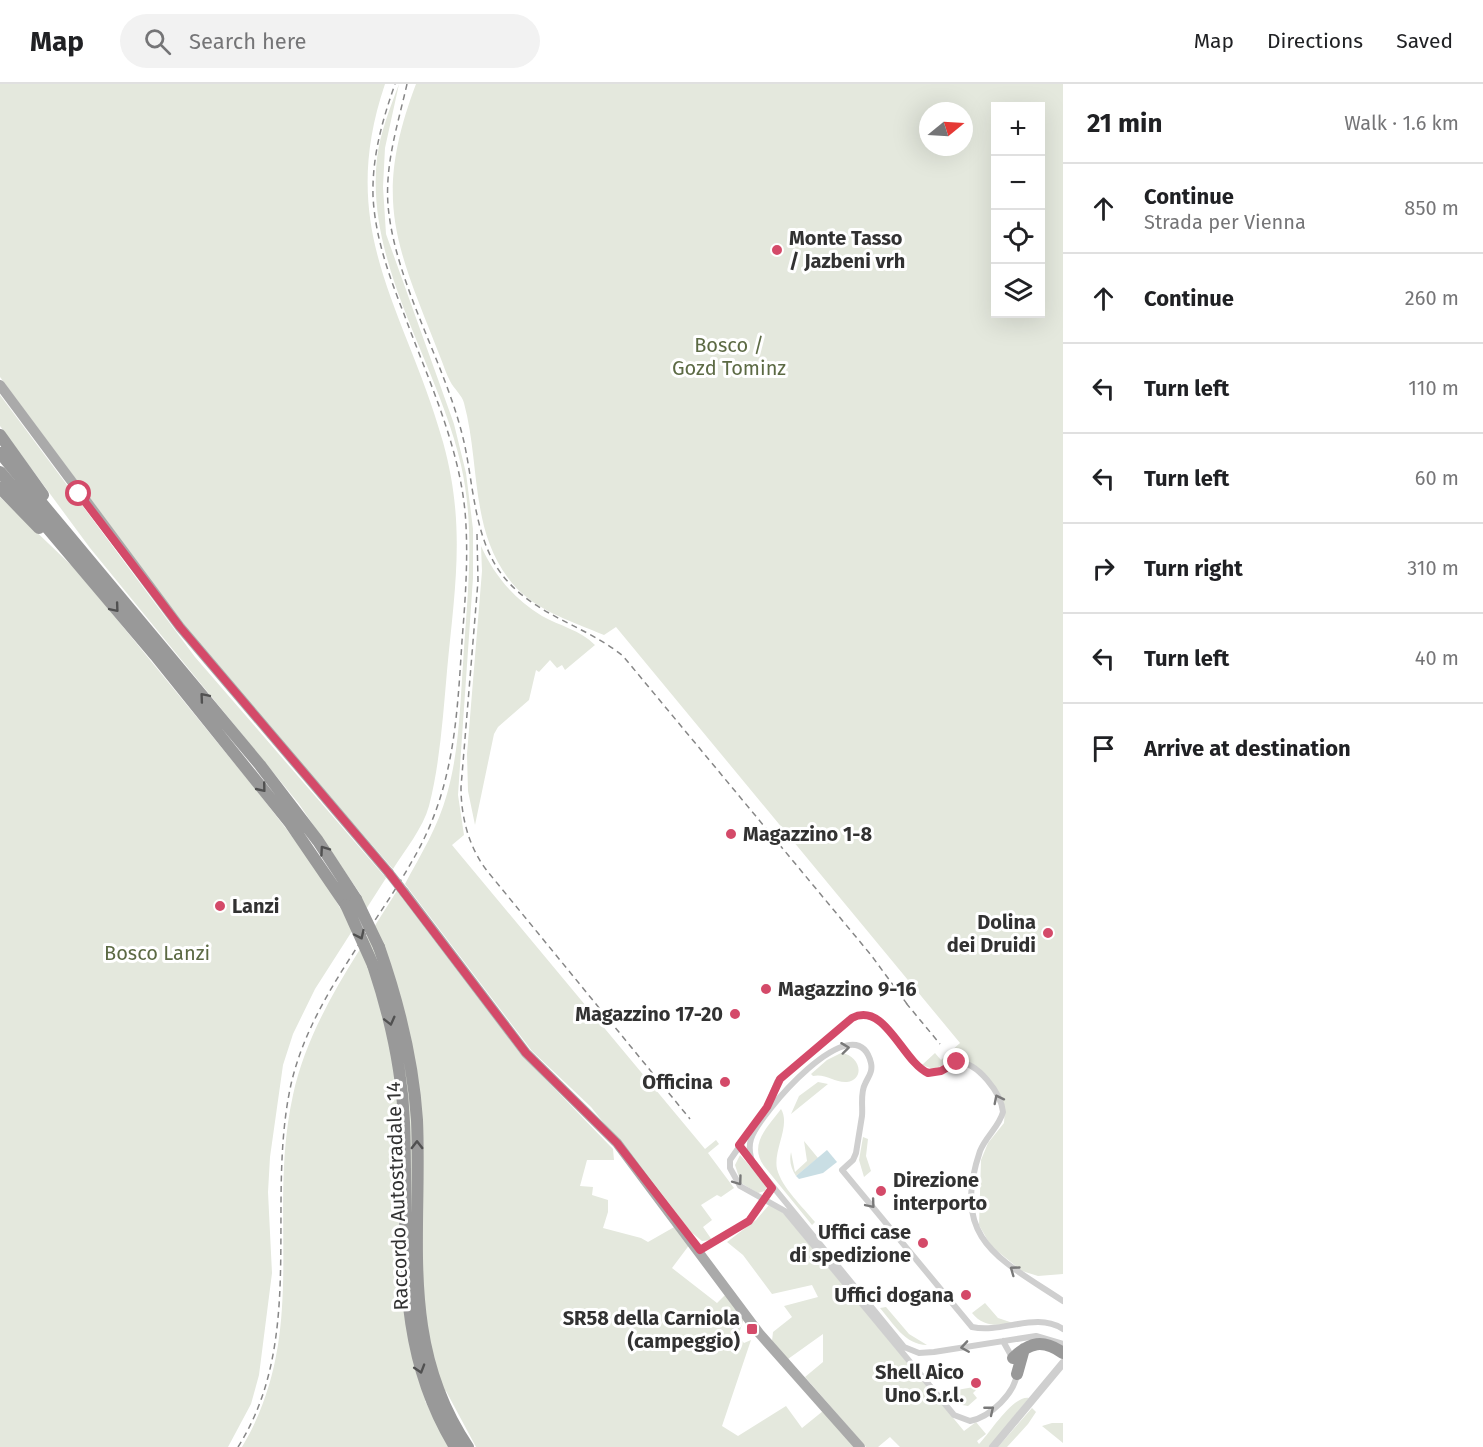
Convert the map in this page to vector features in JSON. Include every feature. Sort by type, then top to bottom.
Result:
[{"type":"highway","points":[[0,435],[90,566]]},
{"type":"highway","points":[[0,453],[90,566]]},
{"type":"highway","points":[[0,472],[90,566]]},
{"type":"highway","points":[[0,488],[74,565],[90,566]]},
{"type":"highway","name":"Raccordo Autostradale 14","points":[[90,566],[143,641],[351,902],[379,947],[402,1018],[415,1093],[417,1338]]},
{"type":"highway","name":"Raccordo Autostradale 14","points":[[90,566],[280,790],[328,855],[351,902],[374,965],[394,1038],[402,1093],[405,1269],[417,1338],[435,1396],[455,1447]]},
{"type":"highway","points":[[1013,1358],[1031,1344],[1043,1344],[1063,1353]]},
{"type":"highway","points":[[1017,1374],[1024,1348]]},
{"type":"highway","name":"Raccordo Autostradale 14","points":[[435,1396],[468,1447]]},
{"type":"main road","points":[[0,385],[180,627],[389,873],[512,1036],[549,1077],[617,1143],[700,1250],[759,1333],[860,1447]]},
{"type":"street","points":[[1003,1341],[1013,1358],[1017,1374],[1009,1394],[981,1417],[970,1421],[954,1415],[785,1211],[765,1199],[751,1195],[734,1178],[730,1164],[739,1145],[767,1107],[780,1079],[852,1018],[862,1015],[874,1017],[922,1070],[934,1073],[957,1062],[968,1063],[1000,1098],[1002,1118],[982,1146],[976,1164],[973,1205],[975,1223],[979,1235],[1000,1260],[1063,1301]]},
{"type":"street","points":[[754,1166],[749,1152],[751,1138],[788,1087],[832,1050],[847,1046],[860,1048],[868,1055],[871,1072],[863,1086],[856,1153],[842,1170],[972,1327],[996,1329],[1044,1322],[1063,1329]]},
{"type":"street","points":[[739,1145],[904,1347],[924,1353],[1042,1336],[1063,1344]]},
{"type":"street","points":[[700,1250],[749,1221],[772,1188]]},
{"type":"street","points":[[993,1447],[1063,1363]]},
{"type":"green space","points":[[0,84],[385,84],[372,136],[368,183],[371,227],[381,268],[428,394],[443,442],[454,501],[457,556],[436,773],[426,814],[418,831],[393,869],[205,653],[0,377]]},
{"type":"green space","points":[[399,84],[385,148],[383,187],[386,234],[454,424],[466,473],[473,529],[473,578],[458,795],[464,835],[452,845],[705,1149],[716,1140],[719,1144],[708,1153],[734,1188],[721,1197],[717,1195],[701,1205],[712,1220],[703,1227],[712,1240],[702,1241],[691,1232],[591,1107],[532,1051],[405,884],[439,818],[454,762],[461,697],[469,540],[466,490],[461,465],[450,427],[392,276],[382,237],[376,198],[378,149]]},
{"type":"green space","name":"Bosco / Gozd Tominz","points":[[416,84],[1063,84],[1063,1274],[1038,1276],[1022,1271],[991,1246],[979,1225],[981,1160],[988,1143],[1004,1123],[1005,1109],[974,1065],[958,1060],[933,1069],[922,1065],[935,1053],[941,1060],[960,1043],[616,627],[604,635],[565,619],[539,606],[517,589],[508,578],[487,537],[464,403],[449,378],[402,255],[393,194],[395,162],[402,125]]},
{"type":"green space","name":"Bosco Lanzi","points":[[0,395],[195,657],[386,878],[315,989],[293,1034],[283,1065],[270,1157],[268,1192],[272,1273],[259,1375],[251,1404],[228,1447],[0,1447],[0,497],[72,566],[106,606],[257,791],[318,870],[340,908],[361,895],[299,804],[90,548],[0,426]]},
{"type":"green space","points":[[481,546],[492,567],[522,602],[542,616],[576,632],[595,645],[565,670],[562,665],[557,668],[550,660],[539,672],[536,670],[529,700],[498,727],[494,734],[475,825],[468,791],[467,754],[482,571]]},
{"type":"green space","points":[[398,889],[519,1052],[613,1149],[614,1160],[587,1160],[580,1186],[593,1187],[592,1195],[608,1200],[608,1212],[603,1228],[648,1242],[676,1226],[690,1244],[672,1268],[717,1303],[726,1294],[744,1319],[738,1336],[744,1343],[751,1340],[722,1426],[738,1436],[786,1406],[802,1428],[823,1411],[854,1447],[476,1447],[446,1391],[425,1401],[449,1447],[242,1447],[263,1404],[275,1360],[281,1317],[286,1140],[300,1067],[336,988]]},
{"type":"green space","points":[[841,1053],[853,1058],[856,1062],[858,1072],[853,1080],[843,1082],[811,1074],[827,1060]]},
{"type":"green space","points":[[818,1082],[828,1084],[791,1114],[799,1096]]},
{"type":"green space","points":[[781,1109],[784,1122],[777,1154],[777,1169],[788,1190],[815,1222],[812,1225],[760,1158],[758,1150],[762,1136]]},
{"type":"green space","points":[[863,1137],[868,1139],[866,1156],[871,1171],[864,1177],[859,1160]]},
{"type":"green space","points":[[804,1141],[818,1158],[796,1176],[791,1165],[791,1152],[795,1172],[807,1161]]},
{"type":"green space","points":[[740,1155],[767,1185],[765,1191],[758,1193],[741,1183],[735,1165]]},
{"type":"green space","points":[[769,1205],[785,1215],[964,1431],[976,1422],[986,1434],[977,1441],[979,1444],[1009,1408],[1016,1402],[1029,1398],[989,1447],[900,1447],[890,1437],[878,1447],[866,1447],[805,1377],[823,1362],[823,1334],[788,1359],[772,1341],[773,1332],[792,1317],[784,1306],[818,1297],[812,1285],[772,1294],[743,1255],[727,1242],[756,1220]]},
{"type":"green space","points":[[985,1303],[998,1318],[1013,1323],[996,1325],[976,1318],[972,1313]]},
{"type":"green space","points":[[886,1307],[909,1334],[927,1345],[912,1341],[900,1332],[880,1308]]},
{"type":"green space","points":[[974,1387],[976,1390],[973,1393],[977,1398],[968,1406],[962,1405],[951,1391]]},
{"type":"green space","points":[[1032,1408],[1036,1412],[1028,1424],[1007,1447],[998,1447]]},
{"type":"green space","points":[[1063,1423],[1063,1443],[1042,1426]]},
{"type":"shaded area","points":[[827,1150],[837,1162],[823,1173],[799,1179],[796,1176]]},
{"type":"railway","points":[[238,1447],[259,1406],[271,1363],[278,1318],[284,1134],[290,1089],[299,1057],[326,997],[398,884],[428,830],[446,778],[455,725],[465,598],[464,499],[452,445],[388,271],[374,211],[373,182],[376,153],[395,84]]},
{"type":"railway","points":[[407,84],[388,174],[388,205],[393,235],[410,294],[456,412],[464,442],[476,512],[493,561],[503,576],[530,601],[593,636],[623,656],[871,955],[910,1008]]},
{"type":"railway","points":[[477,534],[478,581],[461,787],[463,810],[471,843],[488,872],[690,1119]]},
{"type":"railway","points":[[906,1003],[940,1044]]},
{"type":"place","name":"Monte Tasso / Jazbeni vrh","points":[[777,250]]},
{"type":"place","name":"Magazzino 1-8","points":[[731,834]]},
{"type":"place","name":"Lanzi","points":[[220,906]]},
{"type":"place","name":"Dolina dei Druidi","points":[[1048,933]]},
{"type":"place","name":"Magazzino 9-16","points":[[766,989]]},
{"type":"place","name":"Magazzino 17-20","points":[[735,1014]]},
{"type":"place","name":"Officina","points":[[725,1082]]},
{"type":"place","name":"Direzione interporto","points":[[881,1191]]},
{"type":"place","name":"Uffici case di spedizione","points":[[923,1243]]},
{"type":"place","name":"Uffici dogana","points":[[966,1295]]},
{"type":"place","name":"SR58 della Carniola (campeggio)","points":[[752,1329]]},
{"type":"place","name":"Shell Aico Uno S.r.l.","points":[[976,1383]]},
{"type":"route","points":[[79,494],[180,627],[389,873],[512,1036],[543,1071],[579,1103],[617,1143],[700,1250],[754,1217],[772,1188],[739,1145],[767,1107],[777,1082],[852,1018],[862,1015],[879,1020],[917,1066],[928,1073],[941,1071],[957,1062]]}]
